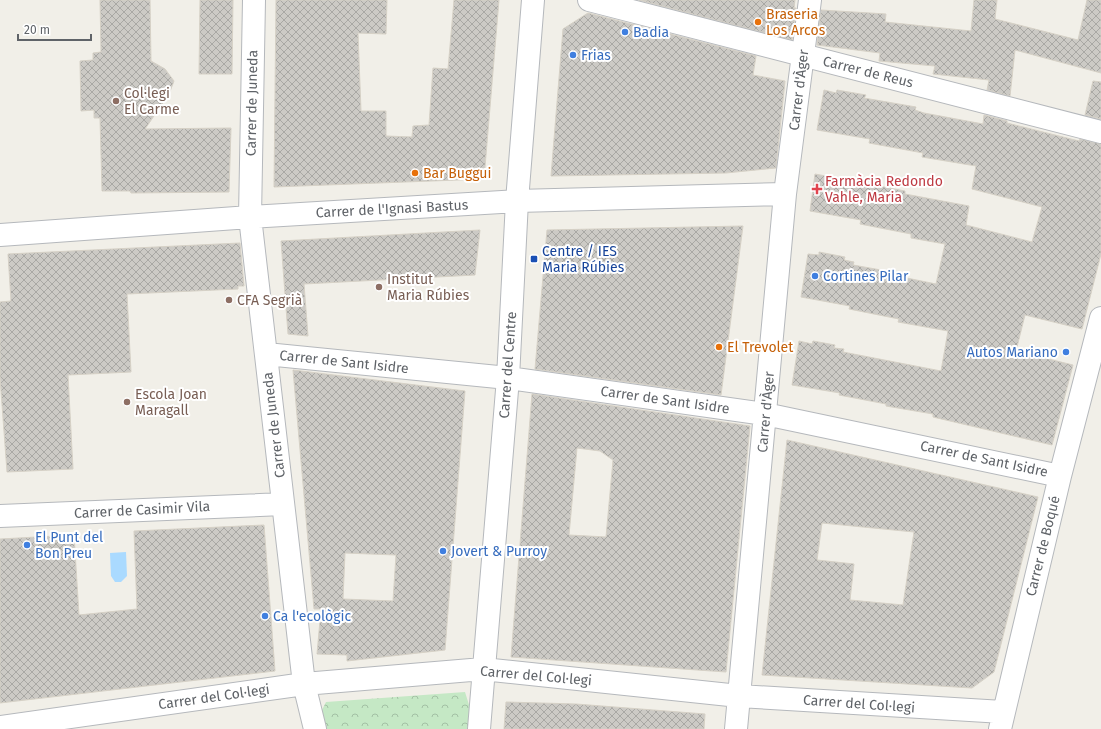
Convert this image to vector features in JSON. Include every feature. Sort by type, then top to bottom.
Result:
[{"type":"street","name":"Carrer de Juneda","points":[[254,0],[250,217],[304,684],[316,729]]},
{"type":"street","name":"Carrer del Centre","points":[[479,729],[508,378],[517,201],[533,0]]},
{"type":"street","name":"Carrer de Reus","points":[[589,0],[1101,132]]},
{"type":"street","name":"Carrer d'Àger","points":[[736,729],[786,194],[810,0]]},
{"type":"street","name":"Carrer de l'Ignasi Bastus","points":[[0,235],[250,217],[517,201],[786,194]]},
{"type":"street","name":"Carrer de Boqué","points":[[1001,721],[1060,476],[1101,318]]},
{"type":"street","name":"Carrer de Sant Isidre","points":[[266,354],[508,378],[765,414],[1060,476]]},
{"type":"street","name":"Carrer de Casimir Vila","points":[[0,516],[283,504]]},
{"type":"street","name":"Carrer del Col·legi","points":[[0,727],[25,726],[304,684],[483,669],[739,696],[1001,721]]},
{"type":"green space","points":[[465,692],[470,708],[469,729],[325,729],[321,712],[326,702]]},
{"type":"water","points":[[126,552],[127,576],[121,582],[115,582],[111,576],[110,553]]},
{"type":"building","points":[[100,0],[150,0],[151,61],[165,69],[174,81],[169,94],[145,129],[231,128],[229,192],[131,193],[130,191],[102,191],[100,118],[94,118],[94,110],[81,111],[80,61],[93,60],[93,53],[101,52]]},
{"type":"building","points":[[200,0],[233,0],[232,74],[199,74]]},
{"type":"building","points":[[276,0],[387,0],[386,34],[358,33],[361,111],[386,111],[386,136],[412,137],[413,126],[429,125],[433,68],[448,69],[454,0],[499,0],[484,179],[274,187]]},
{"type":"building","points":[[639,0],[795,0],[794,8],[796,8],[792,40]]},
{"type":"building","points":[[974,0],[997,0],[995,19],[1078,40],[1087,0],[1101,0],[1101,73],[1015,50],[1010,96],[987,90],[989,80],[933,74],[935,66],[879,61],[880,53],[817,45],[821,10],[886,14],[885,22],[971,31]]},
{"type":"building","points":[[588,13],[756,56],[753,75],[785,81],[776,168],[726,173],[551,176],[563,29]]},
{"type":"building","points":[[1093,81],[1101,82],[1101,119],[1085,115]]},
{"type":"building","points":[[824,90],[836,93],[837,90],[866,95],[864,98],[916,107],[915,110],[924,113],[983,124],[984,115],[1007,121],[1007,123],[1079,141],[1080,139],[1101,144],[1101,254],[1082,329],[1025,315],[1016,351],[1073,365],[1052,445],[933,417],[933,414],[886,406],[886,404],[839,395],[840,393],[792,385],[799,341],[812,344],[813,341],[835,345],[834,348],[844,349],[843,352],[941,371],[948,331],[898,322],[899,319],[849,309],[850,306],[801,297],[808,254],[819,255],[819,252],[845,257],[844,260],[854,262],[853,265],[892,272],[892,275],[936,284],[945,244],[911,238],[911,234],[860,224],[861,220],[810,211],[815,174],[905,191],[905,194],[969,206],[966,225],[1032,242],[1042,207],[972,189],[976,166],[922,157],[923,153],[869,143],[870,139],[817,130]]},
{"type":"building","points":[[743,226],[721,395],[535,369],[547,230]]},
{"type":"building","points":[[480,230],[475,275],[304,284],[308,336],[288,334],[281,241]]},
{"type":"building","points":[[240,243],[244,286],[238,286],[238,289],[127,294],[131,372],[68,375],[73,469],[7,472],[0,378],[0,302],[11,301],[8,254]]},
{"type":"building","points":[[293,370],[465,391],[445,650],[347,661],[347,655],[317,654],[321,609],[314,609]],"holes":[[[345,553],[396,555],[393,601],[343,599]]]},
{"type":"building","points":[[532,394],[750,426],[726,672],[511,657]],"holes":[[[577,448],[600,451],[613,460],[606,537],[569,535]]]},
{"type":"building","points":[[787,440],[1038,497],[994,672],[972,688],[762,675]],"holes":[[[822,523],[914,532],[903,605],[850,600],[854,564],[817,560]]]},
{"type":"building","points":[[264,525],[275,671],[0,703],[0,539],[74,535],[79,615],[137,609],[134,531]]},
{"type":"building","points":[[506,702],[576,704],[705,714],[704,729],[504,729]]},
{"type":"place","name":"Braseria Los Arcos","points":[[758,22]]},
{"type":"place","name":"Badia","points":[[625,32]]},
{"type":"place","name":"Frias","points":[[573,55]]},
{"type":"place","name":"Col·legi El Carme","points":[[116,101]]},
{"type":"place","name":"Bar Buggui","points":[[415,173]]},
{"type":"place","name":"Farmàcia Redondo Vahle, Maria","points":[[817,189]]},
{"type":"place","name":"Centre / IES Maria Rúbies","points":[[534,259]]},
{"type":"place","name":"Cortines Pilar","points":[[815,276]]},
{"type":"place","name":"Institut Maria Rúbies","points":[[379,287]]},
{"type":"place","name":"CFA Segrià","points":[[229,300]]},
{"type":"place","name":"El Trevolet","points":[[719,347]]},
{"type":"place","name":"Autos Mariano","points":[[1066,352]]},
{"type":"place","name":"Escola Joan Maragall","points":[[127,402]]},
{"type":"place","name":"El Punt del Bon Preu","points":[[27,545]]},
{"type":"place","name":"Jovert & Purroy","points":[[443,551]]},
{"type":"place","name":"Ca l'ecològic","points":[[265,616]]}]
